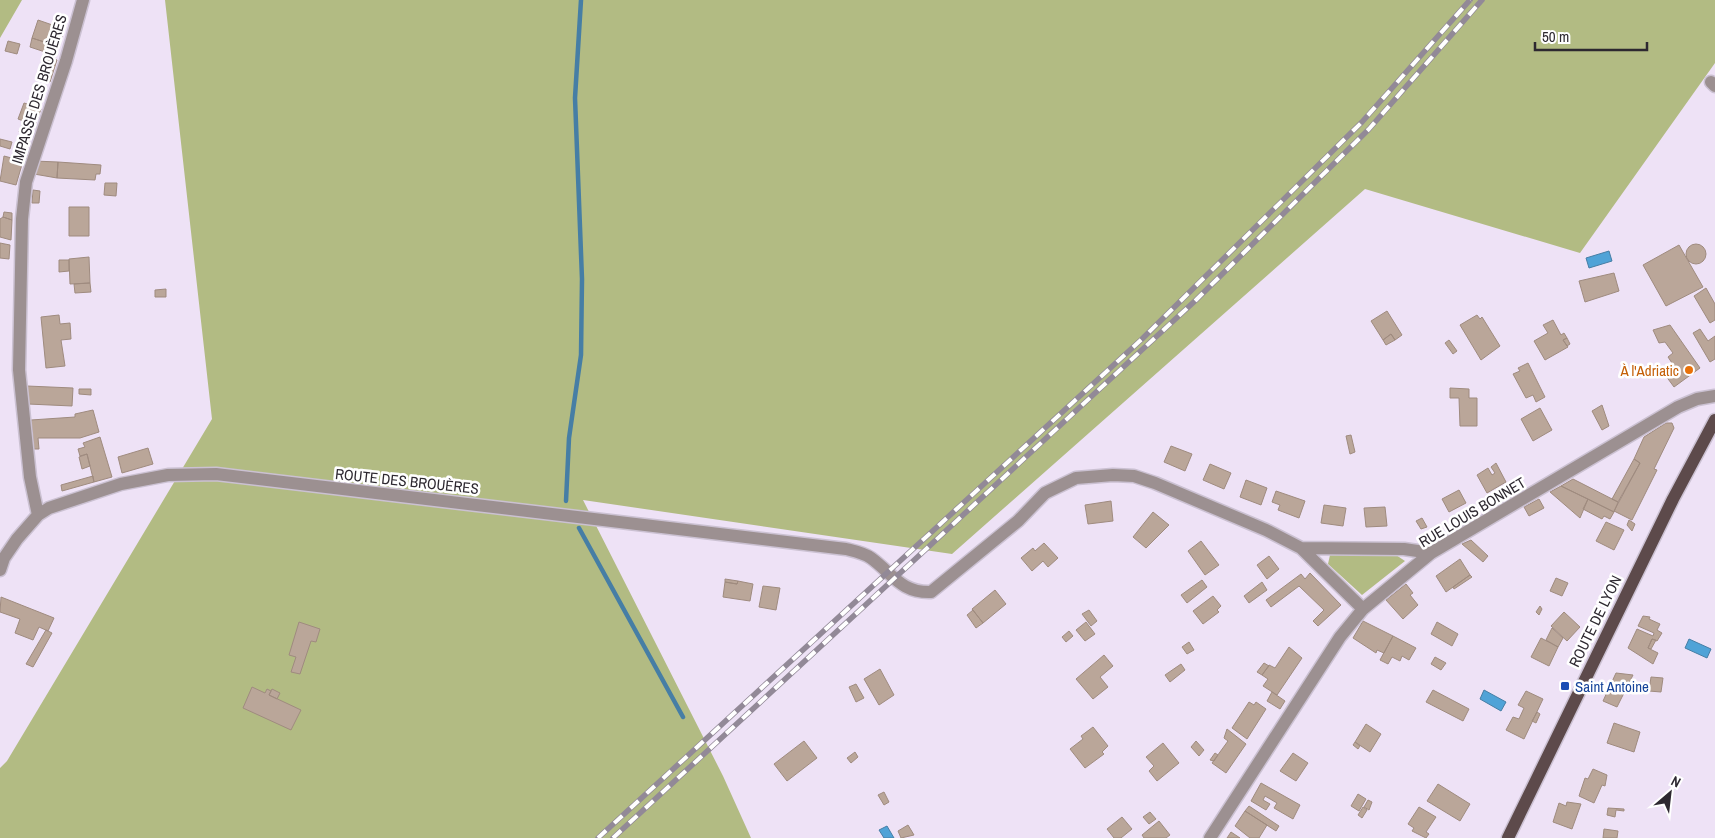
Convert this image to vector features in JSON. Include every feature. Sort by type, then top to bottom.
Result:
[{"type":"main road","name":"ROUTE DE LYON","points":[[1508,838],[1669,507],[1715,420]]},
{"type":"street","name":"IMPASSE DES BROUÈRES","points":[[38,515],[30,477],[20,370],[22,219],[26,182],[66,61],[83,0]]},
{"type":"street","name":"RUE LOUIS BONNET","points":[[1210,838],[1340,637],[1362,609],[1431,553],[1678,407],[1697,399],[1715,396]]},
{"type":"street","name":"ROUTE DES BROUÈRES","points":[[0,570],[4,558],[17,539],[38,515],[66,501],[121,484],[168,475],[216,474],[846,549],[870,557],[906,588],[917,592],[930,592],[1018,521],[1045,493],[1076,478],[1113,475],[1134,476],[1266,530],[1301,548]]},
{"type":"street","points":[[1301,548],[1404,549],[1431,553]]},
{"type":"street","points":[[1301,548],[1362,609]]},
{"type":"green space","points":[[0,0],[22,0],[0,38]]},
{"type":"green space","points":[[165,0],[1715,0],[1715,63],[1580,253],[1365,189],[952,554],[583,500],[723,776],[751,838],[0,838],[0,768],[7,761],[212,419]]},
{"type":"green space","points":[[1330,555],[1396,555],[1405,561],[1362,595],[1328,564]]},
{"type":"water","points":[[1609,251],[1612,261],[1589,268],[1586,258]]},
{"type":"water","points":[[1689,639],[1711,649],[1707,658],[1685,648]]},
{"type":"water","points":[[1484,690],[1506,702],[1501,711],[1480,699]]},
{"type":"water","points":[[887,826],[894,838],[884,838],[879,830]]},
{"type":"building","points":[[38,20],[64,29],[59,47],[32,38]]},
{"type":"building","points":[[32,38],[57,46],[54,55],[30,47]]},
{"type":"building","points":[[8,41],[20,44],[17,54],[5,51]]},
{"type":"building","points":[[44,56],[57,60],[50,82],[42,79],[46,66],[41,65]]},
{"type":"building","points":[[24,103],[31,105],[26,122],[18,119]]},
{"type":"building","points":[[31,105],[41,109],[31,136],[19,132]]},
{"type":"building","points":[[0,139],[12,142],[10,149],[0,146]]},
{"type":"building","points":[[4,156],[23,161],[16,185],[0,181]]},
{"type":"building","points":[[34,161],[58,162],[57,178],[34,174]]},
{"type":"building","points":[[58,162],[101,165],[100,174],[96,174],[95,180],[57,178]]},
{"type":"building","points":[[105,183],[117,183],[116,196],[104,195]]},
{"type":"building","points":[[33,190],[40,191],[39,203],[32,203]]},
{"type":"building","points":[[69,207],[89,207],[89,236],[69,236]]},
{"type":"building","points":[[4,212],[12,213],[12,220],[3,217]]},
{"type":"building","points":[[3,217],[12,220],[11,240],[0,237],[0,219]]},
{"type":"building","points":[[0,243],[10,245],[9,259],[0,258]]},
{"type":"building","points":[[1696,244],[1703,247],[1706,254],[1703,261],[1696,264],[1689,261],[1686,254],[1689,247]]},
{"type":"building","points":[[1679,245],[1703,287],[1666,306],[1643,265]]},
{"type":"building","points":[[89,257],[90,283],[70,284],[69,259]]},
{"type":"building","points":[[59,260],[69,260],[69,271],[59,272]]},
{"type":"building","points":[[1614,273],[1619,291],[1585,302],[1579,281]]},
{"type":"building","points":[[90,283],[91,292],[75,293],[74,284]]},
{"type":"building","points":[[1706,288],[1715,304],[1715,320],[1710,323],[1694,296]]},
{"type":"building","points":[[166,289],[166,297],[155,297],[155,290]]},
{"type":"building","points":[[1387,311],[1402,335],[1395,340],[1391,334],[1383,340],[1371,321]]},
{"type":"building","points":[[59,315],[60,324],[70,323],[71,339],[61,340],[65,366],[46,368],[41,317]]},
{"type":"building","points":[[1477,315],[1480,319],[1482,317],[1500,346],[1481,360],[1460,325]]},
{"type":"building","points":[[1553,320],[1561,335],[1564,333],[1567,338],[1563,340],[1568,347],[1545,360],[1534,341],[1548,333],[1543,325]]},
{"type":"building","points":[[1670,325],[1700,368],[1674,387],[1663,372],[1672,363],[1668,357],[1673,353],[1665,342],[1659,343],[1653,330]]},
{"type":"building","points":[[1700,329],[1708,341],[1715,336],[1715,359],[1710,362],[1693,333]]},
{"type":"building","points":[[1391,334],[1395,340],[1386,345],[1383,340]]},
{"type":"building","points":[[1567,338],[1570,344],[1567,346],[1563,340]]},
{"type":"building","points":[[1449,340],[1457,351],[1453,354],[1445,343]]},
{"type":"building","points":[[1528,363],[1545,397],[1536,402],[1533,395],[1526,398],[1513,374],[1520,371],[1518,368]]},
{"type":"building","points":[[27,386],[73,388],[72,406],[28,404]]},
{"type":"building","points":[[1450,388],[1469,389],[1469,398],[1477,398],[1477,426],[1460,426],[1459,398],[1450,398]]},
{"type":"building","points":[[79,389],[91,389],[91,395],[79,394]]},
{"type":"building","points":[[1602,405],[1609,426],[1602,430],[1592,411]]},
{"type":"building","points":[[1540,408],[1552,430],[1533,441],[1521,419]]},
{"type":"building","points":[[93,410],[99,432],[80,438],[38,438],[39,449],[34,449],[31,420],[75,417],[75,414]]},
{"type":"building","points":[[1666,423],[1672,423],[1674,428],[1654,469],[1657,470],[1632,520],[1614,511],[1640,463],[1634,459],[1644,437]]},
{"type":"building","points":[[1351,435],[1355,452],[1350,454],[1346,436]]},
{"type":"building","points":[[100,437],[112,477],[94,482],[87,454],[80,456],[78,449],[85,447],[83,443]]},
{"type":"building","points":[[1171,446],[1192,454],[1185,471],[1164,462]]},
{"type":"building","points":[[148,448],[153,464],[122,473],[118,457]]},
{"type":"building","points":[[87,454],[90,466],[82,469],[79,457]]},
{"type":"building","points":[[1634,459],[1640,463],[1618,502],[1612,499]]},
{"type":"building","points":[[1496,463],[1506,482],[1487,493],[1477,475],[1488,468],[1492,475],[1495,473],[1491,467]]},
{"type":"building","points":[[1210,464],[1231,473],[1224,489],[1203,480]]},
{"type":"building","points":[[93,476],[94,482],[62,491],[61,485]]},
{"type":"building","points":[[1573,479],[1618,502],[1614,512],[1561,486]]},
{"type":"building","points":[[1246,480],[1267,488],[1261,505],[1240,497]]},
{"type":"building","points":[[1561,486],[1588,499],[1580,518],[1550,492]]},
{"type":"building","points":[[1459,490],[1466,503],[1449,512],[1442,499]]},
{"type":"building","points":[[1276,491],[1305,501],[1299,518],[1278,510],[1280,505],[1272,502]]},
{"type":"building","points":[[1539,499],[1544,508],[1529,516],[1524,507]]},
{"type":"building","points":[[1588,499],[1614,512],[1610,519],[1604,516],[1602,519],[1583,509]]},
{"type":"building","points":[[1111,501],[1113,521],[1088,524],[1085,505]]},
{"type":"building","points":[[1324,505],[1346,508],[1343,526],[1321,523]]},
{"type":"building","points":[[1385,507],[1387,526],[1366,527],[1364,508]]},
{"type":"building","points":[[1153,512],[1169,525],[1146,548],[1133,537]]},
{"type":"building","points":[[1422,518],[1427,527],[1421,529],[1416,521]]},
{"type":"building","points":[[1629,520],[1635,524],[1632,531],[1627,525]]},
{"type":"building","points":[[1606,522],[1624,530],[1614,550],[1596,541]]},
{"type":"building","points":[[1471,540],[1488,556],[1483,562],[1462,544]]},
{"type":"building","points":[[1201,541],[1219,565],[1205,575],[1188,551]]},
{"type":"building","points":[[1044,543],[1058,558],[1048,567],[1043,561],[1032,571],[1021,558],[1033,548],[1035,551]]},
{"type":"building","points":[[1269,556],[1279,569],[1267,579],[1257,565]]},
{"type":"building","points":[[1460,559],[1470,575],[1446,592],[1436,576]]},
{"type":"building","points":[[1310,573],[1341,605],[1318,626],[1313,621],[1324,610],[1299,586],[1271,607],[1266,600],[1301,574],[1305,579]]},
{"type":"building","points":[[1470,575],[1472,577],[1454,589],[1453,587]]},
{"type":"building","points":[[1556,578],[1568,583],[1562,596],[1550,591]]},
{"type":"building","points":[[725,579],[738,581],[737,584],[725,582]]},
{"type":"building","points":[[1202,580],[1207,587],[1187,603],[1181,595]]},
{"type":"building","points":[[738,581],[753,584],[750,601],[723,597],[725,582],[737,584]]},
{"type":"building","points":[[1262,582],[1267,590],[1249,603],[1244,596]]},
{"type":"building","points":[[1406,584],[1413,593],[1410,595],[1418,605],[1403,619],[1386,600]]},
{"type":"building","points":[[763,586],[780,588],[776,610],[759,607]]},
{"type":"building","points":[[995,590],[1006,604],[983,623],[972,609]]},
{"type":"building","points":[[1213,596],[1221,606],[1217,610],[1219,612],[1203,624],[1193,611]]},
{"type":"building","points":[[1,597],[54,618],[48,631],[39,627],[33,640],[15,633],[20,619],[0,612]]},
{"type":"building","points":[[1540,606],[1542,609],[1539,615],[1536,612]]},
{"type":"building","points":[[973,610],[983,623],[976,628],[967,615]]},
{"type":"building","points":[[1089,610],[1097,621],[1091,626],[1082,614]]},
{"type":"building","points":[[1564,612],[1580,627],[1567,641],[1551,626]]},
{"type":"building","points":[[1643,616],[1650,617],[1649,619],[1660,624],[1657,630],[1662,633],[1657,641],[1652,639],[1648,648],[1658,653],[1653,664],[1628,648],[1637,629],[1653,636],[1654,633],[1638,626]]},
{"type":"building","points":[[1363,621],[1393,636],[1384,653],[1377,650],[1376,653],[1353,638]]},
{"type":"building","points":[[299,622],[320,629],[316,642],[311,641],[300,674],[291,672],[296,657],[289,655]]},
{"type":"building","points":[[1086,622],[1095,634],[1085,641],[1076,630]]},
{"type":"building","points":[[1437,622],[1458,634],[1452,646],[1431,634]]},
{"type":"building","points":[[1552,628],[1563,638],[1558,647],[1546,640]]},
{"type":"building","points":[[46,630],[52,633],[33,667],[26,664]]},
{"type":"building","points":[[1069,631],[1073,636],[1066,642],[1062,637]]},
{"type":"building","points":[[1393,636],[1416,648],[1409,660],[1402,656],[1400,661],[1392,657],[1388,664],[1380,660]]},
{"type":"building","points":[[1541,638],[1558,647],[1549,666],[1531,657]]},
{"type":"building","points":[[1652,639],[1656,640],[1651,649],[1648,648]]},
{"type":"building","points":[[1189,642],[1194,650],[1187,654],[1182,647]]},
{"type":"building","points":[[1289,647],[1302,658],[1277,695],[1263,686],[1268,679],[1262,675],[1269,665],[1275,668]]},
{"type":"building","points":[[1104,655],[1113,666],[1100,677],[1108,687],[1093,699],[1076,679]]},
{"type":"building","points":[[1435,657],[1446,663],[1441,670],[1431,664]]},
{"type":"building","points":[[1264,663],[1269,666],[1262,675],[1257,672]]},
{"type":"building","points":[[1181,664],[1185,670],[1170,682],[1165,675]]},
{"type":"building","points":[[880,669],[894,695],[879,705],[864,679]]},
{"type":"building","points":[[1616,673],[1633,675],[1617,707],[1603,701]]},
{"type":"building","points":[[1651,677],[1663,678],[1661,692],[1649,691]]},
{"type":"building","points":[[856,684],[864,698],[856,702],[849,687]]},
{"type":"building","points":[[252,687],[265,693],[267,689],[271,691],[269,695],[301,710],[291,730],[243,708]]},
{"type":"building","points":[[272,689],[280,693],[277,699],[269,695]]},
{"type":"building","points":[[1433,690],[1469,709],[1463,721],[1426,702]]},
{"type":"building","points":[[1526,691],[1543,699],[1524,739],[1506,730],[1513,717],[1519,719],[1524,708],[1518,705]]},
{"type":"building","points":[[1272,692],[1285,701],[1280,709],[1267,701]]},
{"type":"building","points":[[1249,702],[1254,705],[1256,702],[1266,709],[1247,739],[1232,728]]},
{"type":"building","points":[[1537,712],[1540,714],[1536,723],[1532,721]]},
{"type":"building","points":[[1614,723],[1640,732],[1634,752],[1607,743]]},
{"type":"building","points":[[1366,724],[1381,734],[1370,752],[1355,742]]},
{"type":"building","points":[[1093,727],[1108,746],[1102,752],[1104,754],[1085,768],[1070,749],[1083,739],[1081,736]]},
{"type":"building","points":[[1227,729],[1246,744],[1226,773],[1212,763],[1228,741],[1224,738]]},
{"type":"building","points":[[804,741],[817,758],[787,781],[774,764]]},
{"type":"building","points":[[1196,741],[1204,750],[1199,756],[1191,747]]},
{"type":"building","points":[[1355,742],[1360,746],[1358,749],[1353,745]]},
{"type":"building","points":[[1163,743],[1179,763],[1157,781],[1149,771],[1154,766],[1146,757]]},
{"type":"building","points":[[855,752],[858,757],[851,763],[847,758]]},
{"type":"building","points":[[1215,753],[1218,755],[1214,761],[1210,760]]},
{"type":"building","points":[[1293,753],[1308,763],[1296,781],[1280,771]]},
{"type":"building","points":[[1593,769],[1607,775],[1605,786],[1602,785],[1594,803],[1579,796],[1585,778],[1588,779]]},
{"type":"building","points":[[1261,783],[1300,805],[1293,819],[1274,808],[1277,803],[1265,796],[1263,800],[1270,804],[1266,810],[1251,801]]},
{"type":"building","points":[[1438,784],[1470,804],[1460,821],[1427,801]]},
{"type":"building","points":[[884,792],[889,802],[884,805],[878,795]]},
{"type":"building","points":[[1358,794],[1366,799],[1359,811],[1351,806]]},
{"type":"building","points":[[1368,800],[1372,802],[1369,810],[1364,807]]},
{"type":"building","points":[[1567,802],[1581,804],[1572,829],[1553,822],[1559,803],[1566,806]]},
{"type":"building","points":[[1249,806],[1279,826],[1276,831],[1245,811]]},
{"type":"building","points":[[1363,807],[1367,810],[1362,818],[1358,815]]},
{"type":"building","points":[[1419,807],[1436,817],[1426,832],[1429,834],[1426,838],[1412,831],[1414,828],[1408,824]]},
{"type":"building","points":[[1608,808],[1624,809],[1624,811],[1616,810],[1615,817],[1607,815]]},
{"type":"building","points":[[1245,811],[1267,825],[1259,838],[1250,838],[1235,826]]},
{"type":"building","points":[[1150,812],[1156,819],[1149,824],[1143,817]]},
{"type":"building","points":[[1122,817],[1132,829],[1121,838],[1114,838],[1107,829]]},
{"type":"building","points":[[1159,821],[1170,835],[1166,838],[1144,838],[1142,835]]},
{"type":"building","points":[[908,825],[914,835],[901,838],[898,831]]},
{"type":"building","points":[[1604,829],[1618,831],[1617,838],[1603,838]]},
{"type":"building","points":[[1231,832],[1240,838],[1227,838]]},
{"type":"waterway","points":[[566,501],[569,438],[581,355],[582,279],[575,98],[581,0]]},
{"type":"waterway","points":[[579,528],[683,717]]},
{"type":"railway","points":[[598,838],[1142,339],[1362,122],[1470,0]]},
{"type":"railway","points":[[613,838],[1196,300],[1369,129],[1482,0]]},
{"type":"place","name":"À l'Adriatic","points":[[1689,370]]},
{"type":"place","name":"Saint Antoine","points":[[1565,686]]}]
